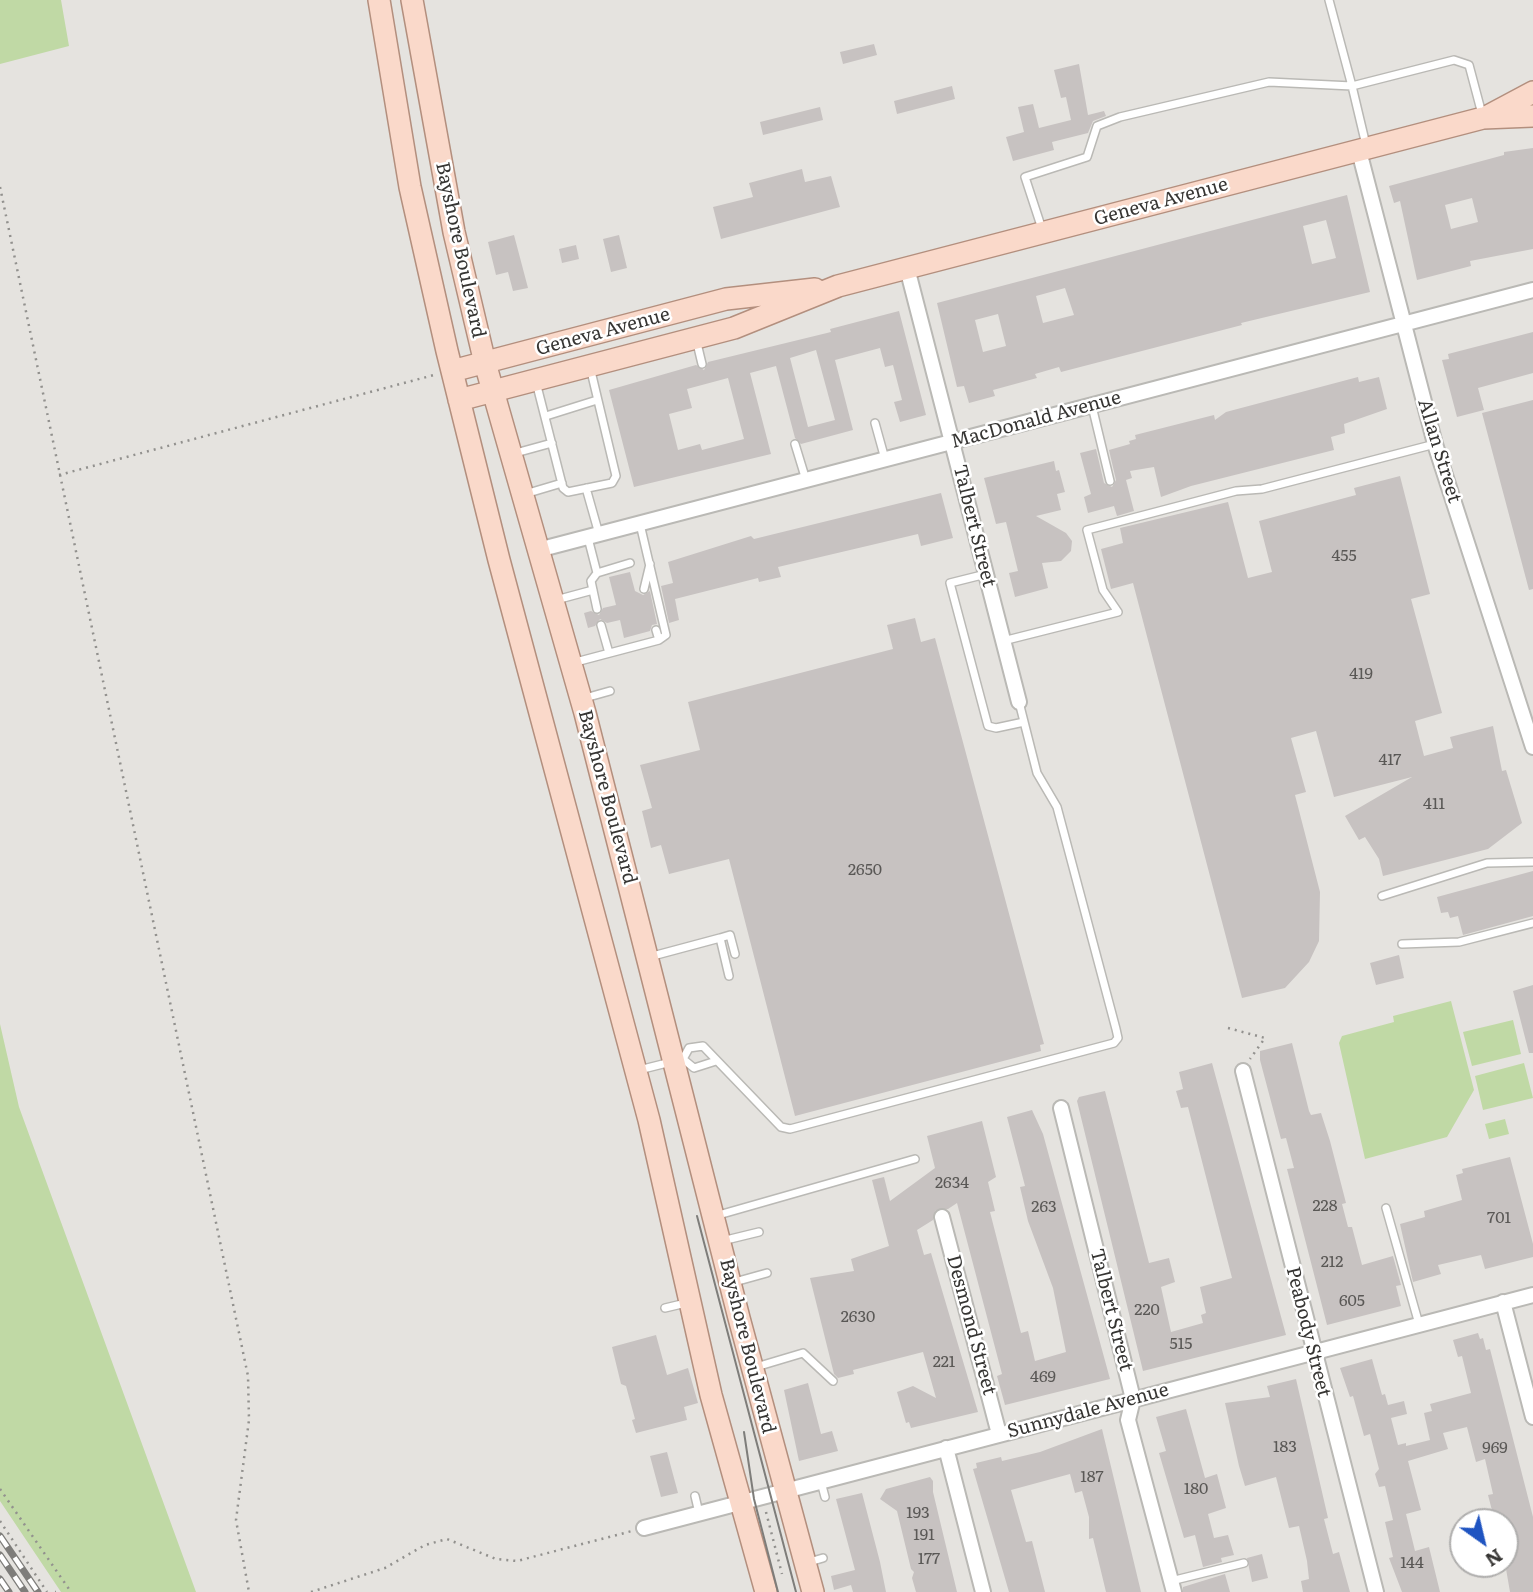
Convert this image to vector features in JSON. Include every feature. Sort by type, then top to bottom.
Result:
[{"type":"main road","name":"Bayshore Boulevard","points":[[379,0],[410,187],[459,400],[499,560],[636,1071],[711,1395],[766,1592]]},
{"type":"main road","name":"Bayshore Boulevard","points":[[412,0],[454,232],[485,363],[581,700],[648,957],[679,1060],[752,1368],[787,1490],[814,1561],[813,1592]]},
{"type":"main road","name":"Geneva Avenue","points":[[1483,118],[1533,92]]},
{"type":"main road","name":"Geneva Avenue","points":[[459,400],[753,321],[838,286],[1483,118],[1533,116]]},
{"type":"main road","name":"Geneva Avenue","points":[[452,371],[726,299],[838,286]]},
{"type":"street","name":"Allan Street","points":[[1363,149],[1435,444],[1533,747]]},
{"type":"street","name":"Talbert Street","points":[[907,268],[1018,702]]},
{"type":"street","name":"MacDonald Avenue","points":[[538,550],[1533,290]]},
{"type":"street","name":"Peabody Street","points":[[1243,1071],[1376,1592]]},
{"type":"street","name":"Talbert Street","points":[[1061,1108],[1133,1399],[1128,1420],[1172,1586]]},
{"type":"street","name":"Desmond Street","points":[[943,1217],[999,1434]]},
{"type":"street","name":"Sunnydale Avenue","points":[[643,1528],[1533,1295]]},
{"type":"street","points":[[1503,1302],[1533,1417]]},
{"type":"street","points":[[946,1448],[983,1592]]},
{"type":"lane","points":[[1329,0],[1352,86],[1363,149]]},
{"type":"lane","points":[[1043,233],[1025,177],[1087,157],[1097,126],[1120,117],[1269,82],[1352,86],[1454,60],[1469,65],[1483,118]]},
{"type":"lane","points":[[696,338],[702,364]]},
{"type":"lane","points":[[536,380],[562,484],[568,492],[612,482],[616,476],[590,366]]},
{"type":"lane","points":[[546,415],[597,400]]},
{"type":"lane","points":[[1092,406],[1110,481]]},
{"type":"lane","points":[[875,422],[885,460]]},
{"type":"lane","points":[[511,455],[552,443]]},
{"type":"lane","points":[[795,444],[806,480]]},
{"type":"lane","points":[[1003,641],[1118,612],[1103,590],[1087,530],[1236,491],[1262,489],[1435,444]]},
{"type":"lane","points":[[522,495],[562,484]]},
{"type":"lane","points":[[586,488],[597,573]]},
{"type":"lane","points":[[570,664],[659,640],[666,635],[640,524]]},
{"type":"lane","points":[[597,609],[591,581],[597,573],[630,563]]},
{"type":"lane","points":[[645,589],[650,564]]},
{"type":"lane","points":[[986,574],[950,583],[988,726],[996,728],[1024,722]]},
{"type":"lane","points":[[553,601],[593,590]]},
{"type":"lane","points":[[601,625],[609,653]]},
{"type":"lane","points":[[656,630],[659,640]]},
{"type":"lane","points":[[581,700],[610,691]]},
{"type":"lane","points":[[636,1071],[679,1060],[689,1048],[703,1045],[781,1127],[790,1129],[1114,1043],[1118,1038],[1116,1029],[1057,807],[1037,772],[1018,702]]},
{"type":"lane","points":[[1382,895],[1487,863],[1533,862]]},
{"type":"lane","points":[[1402,944],[1425,940],[1459,942],[1533,923]]},
{"type":"lane","points":[[648,957],[730,935],[735,954]]},
{"type":"lane","points":[[720,939],[729,976]]},
{"type":"lane","points":[[679,1060],[694,1068],[716,1061]]},
{"type":"lane","points":[[714,1216],[915,1159]]},
{"type":"lane","points":[[1386,1208],[1419,1325]]},
{"type":"lane","points":[[720,1241],[759,1232]]},
{"type":"lane","points":[[730,1284],[767,1273]]},
{"type":"lane","points":[[665,1308],[690,1302]]},
{"type":"lane","points":[[752,1368],[803,1353],[833,1381]]},
{"type":"lane","points":[[821,1482],[825,1497]]},
{"type":"lane","points":[[695,1496],[699,1513]]},
{"type":"lane","points":[[1172,1586],[1244,1563]]},
{"type":"path","points":[[0,187],[247,1376],[249,1420],[236,1520],[249,1592]]},
{"type":"path","points":[[59,475],[452,371]]},
{"type":"path","points":[[1228,1028],[1265,1038],[1243,1071]]},
{"type":"path","points":[[0,1489],[71,1592]]},
{"type":"path","points":[[766,1513],[782,1574]]},
{"type":"path","points":[[0,1521],[47,1592]]},
{"type":"path","points":[[311,1592],[385,1568],[425,1545],[447,1539],[496,1559],[517,1561],[643,1528]]},
{"type":"green space","points":[[0,0],[61,0],[69,46],[0,64]]},
{"type":"green space","points":[[1451,1001],[1474,1090],[1447,1137],[1365,1159],[1339,1043],[1342,1036],[1394,1022],[1393,1016]]},
{"type":"green space","points":[[1513,1020],[1521,1054],[1472,1066],[1463,1032]]},
{"type":"green space","points":[[0,1024],[19,1107],[196,1592],[61,1592],[0,1501]]},
{"type":"green space","points":[[1524,1063],[1533,1098],[1483,1110],[1475,1076]]},
{"type":"green space","points":[[1505,1119],[1509,1134],[1489,1139],[1485,1124]]},
{"type":"building","points":[[874,44],[877,55],[843,64],[840,52]]},
{"type":"building","points":[[1079,64],[1088,115],[1104,111],[1106,116],[1093,121],[1088,133],[1052,142],[1054,150],[1013,161],[1006,137],[1024,132],[1018,107],[1033,104],[1039,128],[1071,120],[1066,97],[1061,98],[1054,70]]},
{"type":"building","points":[[952,86],[955,99],[897,114],[894,101]]},
{"type":"building","points":[[820,107],[823,120],[763,135],[760,122]]},
{"type":"building","points":[[1533,148],[1533,249],[1470,261],[1471,266],[1417,280],[1400,201],[1394,203],[1389,186],[1504,155],[1504,152]],"holes":[[[1472,198],[1478,222],[1451,229],[1445,205]]]},
{"type":"building","points":[[802,169],[805,182],[831,176],[840,207],[721,239],[713,207],[753,197],[749,183]]},
{"type":"building","points":[[1347,195],[1370,292],[1241,323],[1242,325],[1061,372],[1059,367],[1035,374],[1037,378],[993,390],[995,396],[969,403],[964,386],[957,387],[937,303]],"holes":[[[1326,220],[1336,258],[1312,264],[1303,226]],[[1065,288],[1074,315],[1043,323],[1036,296]],[[998,314],[1006,346],[983,352],[975,320]]]},
{"type":"building","points":[[514,235],[528,288],[513,291],[508,272],[496,275],[488,242]]},
{"type":"building","points":[[619,235],[627,268],[611,272],[603,239]]},
{"type":"building","points":[[576,245],[579,259],[562,263],[559,249]]},
{"type":"building","points":[[899,311],[926,415],[900,422],[894,402],[902,400],[893,365],[885,367],[880,348],[835,360],[853,430],[801,444],[795,438],[776,366],[750,373],[771,454],[634,487],[609,390],[696,365],[704,370],[708,362],[831,332],[830,329]],"holes":[[[816,350],[835,420],[808,427],[790,358]],[[728,378],[744,439],[702,450],[700,444],[678,450],[669,414],[692,408],[687,389]]]},
{"type":"building","points":[[1533,332],[1533,373],[1478,388],[1484,410],[1457,417],[1442,360],[1449,359],[1448,354]]},
{"type":"building","points":[[1358,377],[1359,382],[1379,377],[1387,409],[1344,424],[1345,433],[1331,437],[1334,450],[1191,486],[1161,497],[1154,467],[1130,471],[1132,478],[1126,480],[1134,511],[1117,516],[1114,506],[1088,513],[1084,497],[1091,494],[1080,453],[1096,449],[1104,483],[1112,487],[1116,480],[1109,450],[1130,444],[1129,441],[1136,439],[1135,435],[1214,415],[1215,420],[1226,412]]},
{"type":"building","points":[[1533,400],[1533,589],[1529,590],[1482,413]]},
{"type":"building","points":[[1054,461],[1065,492],[1057,494],[1061,510],[1036,516],[1066,533],[1072,541],[1071,551],[1061,561],[1042,563],[1048,588],[1015,597],[1009,573],[1018,571],[1006,522],[996,524],[984,478]]},
{"type":"building","points":[[1400,476],[1430,594],[1411,599],[1442,713],[1415,721],[1424,756],[1453,748],[1450,737],[1493,726],[1502,771],[1506,770],[1522,823],[1488,849],[1383,876],[1379,859],[1365,837],[1359,840],[1345,816],[1412,777],[1334,797],[1316,731],[1291,738],[1306,792],[1295,795],[1320,892],[1319,941],[1309,962],[1285,988],[1242,998],[1133,583],[1111,589],[1101,549],[1123,543],[1120,528],[1228,502],[1248,578],[1272,572],[1259,521],[1356,495],[1354,488]]},
{"type":"building","points":[[941,493],[953,538],[921,546],[918,534],[778,567],[781,577],[759,582],[758,578],[675,599],[679,620],[669,623],[661,586],[673,583],[668,562],[751,536],[754,539]]},
{"type":"building","points":[[630,572],[635,591],[643,595],[650,591],[657,624],[652,625],[650,631],[624,638],[620,620],[607,623],[600,619],[595,626],[588,628],[584,613],[591,611],[599,615],[603,608],[616,605],[609,577]]},
{"type":"building","points":[[915,618],[921,642],[935,638],[1044,1044],[1040,1045],[1041,1051],[795,1116],[729,859],[669,874],[661,845],[651,848],[642,811],[652,808],[640,765],[700,750],[688,702],[893,649],[887,625]]},
{"type":"building","points":[[1533,871],[1533,916],[1463,935],[1458,916],[1450,918],[1448,912],[1441,913],[1437,897]]},
{"type":"building","points":[[1399,955],[1404,978],[1376,985],[1370,963]]},
{"type":"building","points":[[1533,985],[1533,1053],[1529,1053],[1513,991]]},
{"type":"building","points":[[1292,1043],[1309,1111],[1311,1115],[1321,1113],[1330,1141],[1346,1203],[1342,1204],[1348,1227],[1352,1227],[1362,1265],[1393,1256],[1401,1285],[1396,1286],[1401,1306],[1327,1325],[1287,1169],[1294,1168],[1286,1138],[1281,1139],[1260,1060],[1260,1051]]},
{"type":"building","points":[[1212,1063],[1286,1335],[1143,1371],[1077,1101],[1079,1097],[1105,1091],[1149,1263],[1169,1258],[1175,1282],[1161,1287],[1171,1332],[1203,1323],[1201,1315],[1206,1313],[1200,1287],[1232,1278],[1188,1107],[1181,1108],[1176,1091],[1183,1089],[1179,1072]]},
{"type":"building","points":[[1032,1110],[1043,1134],[1110,1379],[1005,1405],[997,1376],[1002,1374],[957,1203],[948,1209],[936,1210],[933,1220],[917,1230],[924,1255],[931,1253],[978,1412],[911,1428],[909,1422],[906,1423],[897,1392],[913,1386],[936,1398],[923,1352],[853,1370],[854,1374],[838,1378],[834,1374],[810,1278],[854,1271],[851,1259],[889,1246],[872,1180],[884,1177],[890,1201],[935,1168],[927,1136],[982,1121],[996,1177],[988,1182],[995,1211],[990,1212],[1021,1333],[1028,1331],[1035,1361],[1066,1352],[1053,1288],[1028,1221],[1020,1187],[1025,1186],[1007,1117]]},
{"type":"building","points":[[1510,1157],[1533,1244],[1533,1257],[1485,1269],[1481,1255],[1438,1265],[1441,1274],[1413,1282],[1400,1224],[1425,1217],[1424,1211],[1462,1200],[1456,1175],[1463,1173],[1462,1169]]},
{"type":"building","points":[[1478,1333],[1480,1339],[1483,1338],[1486,1350],[1490,1349],[1533,1517],[1533,1592],[1510,1592],[1508,1578],[1519,1578],[1519,1508],[1491,1508],[1488,1495],[1493,1494],[1485,1459],[1476,1462],[1467,1427],[1443,1433],[1448,1449],[1408,1461],[1421,1510],[1406,1514],[1415,1551],[1429,1547],[1440,1592],[1402,1592],[1389,1558],[1393,1557],[1385,1522],[1393,1520],[1385,1486],[1379,1487],[1375,1474],[1379,1469],[1370,1434],[1364,1436],[1353,1396],[1350,1397],[1340,1368],[1372,1359],[1382,1395],[1385,1394],[1388,1405],[1404,1401],[1407,1414],[1391,1418],[1398,1445],[1406,1443],[1406,1446],[1430,1440],[1424,1413],[1432,1411],[1430,1404],[1471,1393],[1462,1356],[1458,1357],[1453,1340]]},
{"type":"building","points":[[656,1335],[667,1375],[688,1368],[698,1403],[684,1407],[687,1420],[636,1433],[626,1386],[621,1384],[612,1347]]},
{"type":"building","points":[[1296,1379],[1328,1518],[1324,1519],[1333,1554],[1339,1552],[1350,1592],[1303,1592],[1301,1581],[1309,1579],[1299,1526],[1289,1528],[1276,1477],[1245,1486],[1239,1466],[1225,1403],[1270,1397],[1267,1386]]},
{"type":"building","points":[[808,1383],[821,1434],[832,1431],[838,1451],[799,1461],[784,1390]]},
{"type":"building","points":[[1186,1409],[1205,1478],[1217,1474],[1226,1508],[1208,1514],[1214,1538],[1228,1535],[1234,1555],[1221,1558],[1222,1562],[1203,1567],[1195,1535],[1184,1538],[1159,1453],[1166,1451],[1156,1417]]},
{"type":"building","points":[[1102,1429],[1141,1592],[1106,1592],[1093,1538],[1089,1539],[1089,1517],[1082,1491],[1075,1493],[1070,1474],[1011,1490],[1026,1542],[1032,1541],[1045,1592],[1009,1592],[973,1469],[977,1468],[976,1463],[1001,1457],[1002,1461],[1040,1452]]},
{"type":"building","points":[[667,1452],[678,1493],[661,1497],[650,1456]]},
{"type":"building","points":[[930,1477],[957,1592],[916,1592],[912,1578],[914,1572],[897,1511],[880,1499],[886,1489]]},
{"type":"building","points":[[862,1493],[886,1592],[853,1592],[851,1585],[834,1590],[831,1576],[855,1570],[836,1499]]},
{"type":"building","points":[[1262,1554],[1268,1578],[1252,1582],[1247,1558]]},
{"type":"building","points":[[1225,1574],[1230,1592],[1183,1592],[1183,1587]]},
{"type":"tram line","points":[[697,1216],[796,1592]]},
{"type":"tram line","points":[[744,1432],[754,1499],[778,1592]]},
{"type":"railway","points":[[0,1536],[38,1592]]},
{"type":"railway","points":[[0,1555],[25,1592]]},
{"type":"railway","points":[[0,1579],[9,1592]]}]
